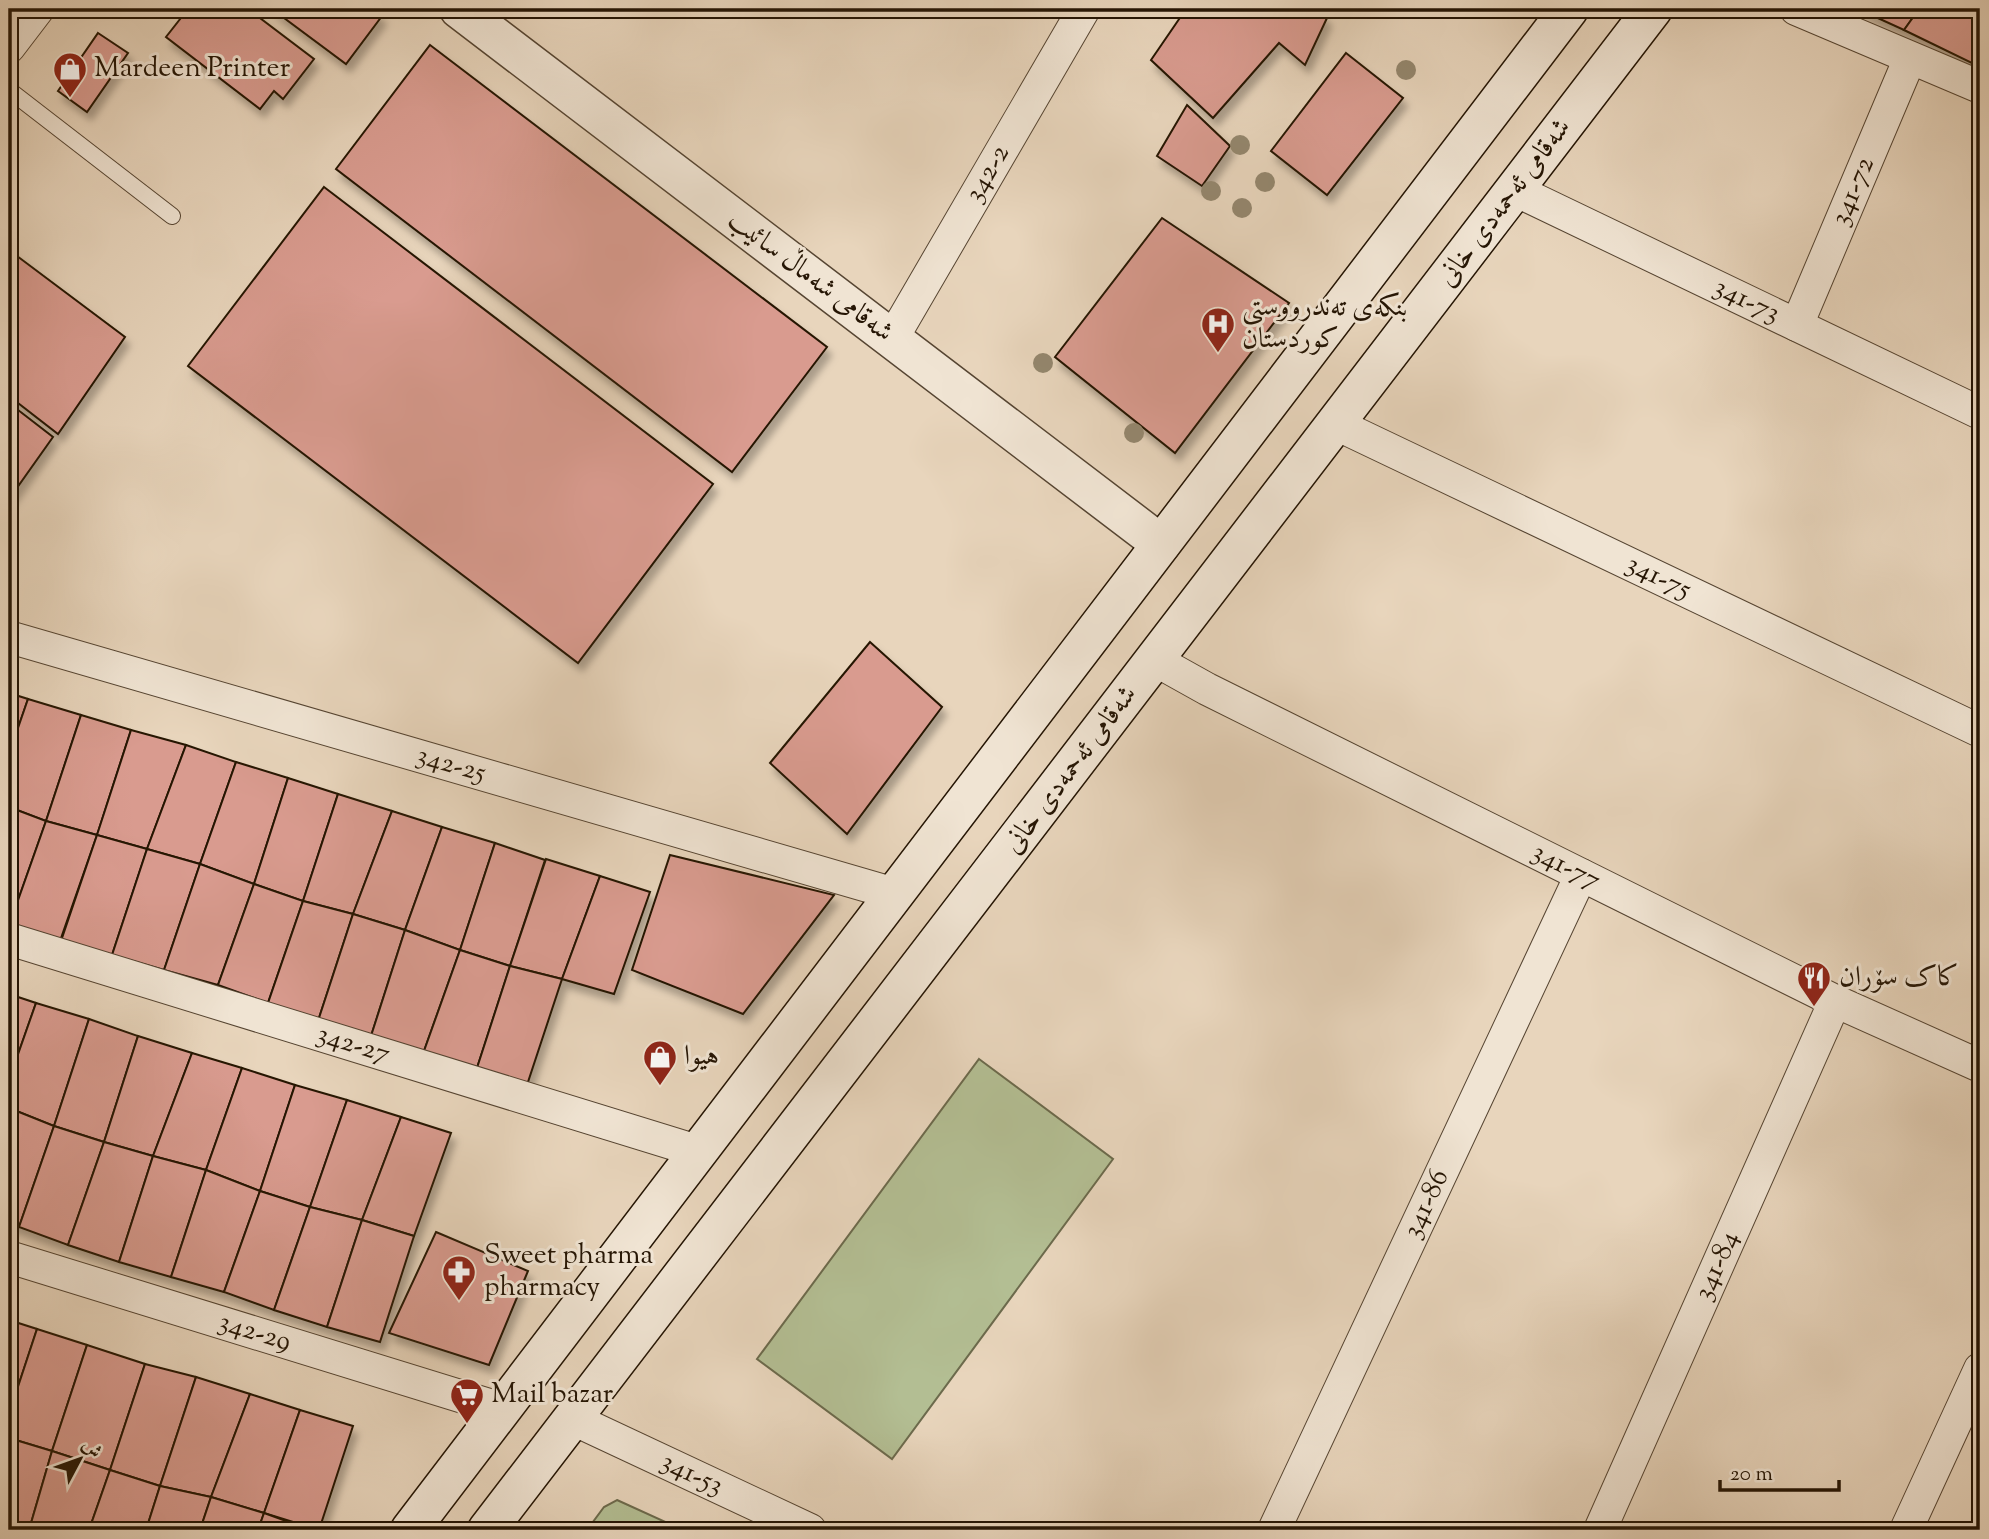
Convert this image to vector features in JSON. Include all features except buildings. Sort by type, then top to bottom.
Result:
[{"type":"main road","name":"شەقامی شەماڵ سائیب","points":[[459,9],[1161,544]]},
{"type":"main road","points":[[410,1530],[1569,9]]},
{"type":"main road","name":"شەقامی ئەحمەدی خانی","points":[[487,1530],[1653,9]]},
{"type":"street","points":[[9,47],[38,9]]},
{"type":"street","name":"342-2","points":[[892,339],[1084,9]]},
{"type":"street","points":[[1796,9],[1980,87]]},
{"type":"street","name":"341-72","points":[[1797,326],[1910,58]]},
{"type":"street","name":"341-73","points":[[1515,190],[1980,413]]},
{"type":"street","name":"341-75","points":[[1336,424],[1980,732]]},
{"type":"street","name":"342-25","points":[[9,637],[895,894]]},
{"type":"street","name":"341-77","points":[[1156,660],[1207,689],[1835,1001],[1980,1066]]},
{"type":"street","name":"341-86","points":[[1274,1530],[1581,875]]},
{"type":"street","name":"342-27","points":[[9,939],[697,1151]]},
{"type":"street","name":"341-84","points":[[1600,1530],[1835,1001]]},
{"type":"street","name":"342-29","points":[[9,1257],[502,1409]]},
{"type":"street","points":[[1906,1530],[1974,1400],[1980,1369]]},
{"type":"street","name":"341-53","points":[[573,1419],[810,1530]]},
{"type":"lane","points":[[9,90],[172,216]]},
{"type":"green space","points":[[979,1059],[1113,1159],[892,1459],[757,1359]]},
{"type":"green space","points":[[617,1500],[683,1530],[587,1530],[604,1507]]},
{"type":"place","name":"Mardeen Printer","points":[[70,99]]},
{"type":"place","name":"بنکەی تەندرووستی کوردستان","points":[[1218,354]]},
{"type":"place","name":"کاک سۆران","points":[[1814,1008]]},
{"type":"place","name":"هيوا","points":[[660,1087]]},
{"type":"place","name":"Sweet pharma pharmacy","points":[[459,1302]]},
{"type":"place","name":"Mail bazar","points":[[467,1425]]}]
